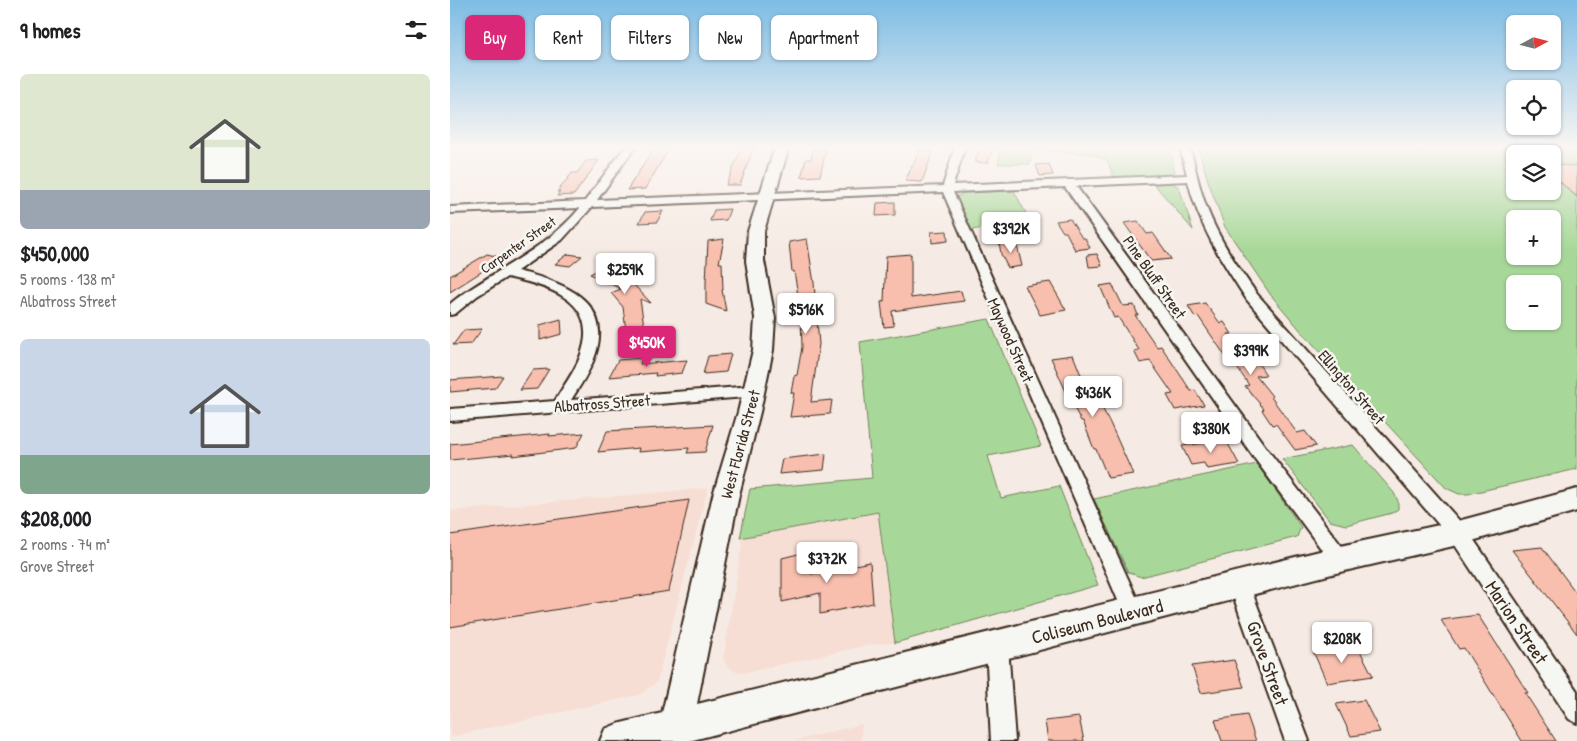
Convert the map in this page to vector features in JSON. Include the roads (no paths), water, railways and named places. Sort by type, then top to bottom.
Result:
[{"type":"main road","name":"West Florida Street","points":[[674,734],[726,495],[754,392],[763,350],[765,318],[755,261],[755,241],[770,182]]},
{"type":"main road","name":"Coliseum Boulevard","points":[[617,741],[674,734],[841,684],[1340,559],[1458,533],[1577,500]]},
{"type":"street","name":"Carpenter Street","points":[[450,312],[504,272],[546,247],[570,228],[603,182]]},
{"type":"street","points":[[947,189],[949,182]]},
{"type":"street","points":[[450,210],[1104,182]]},
{"type":"street","name":"Ellington Street","points":[[1194,182],[1200,206],[1212,233],[1252,297],[1458,533]]},
{"type":"street","name":"Pine Bluff Street","points":[[1068,183],[1260,454],[1340,559]]},
{"type":"street","name":"Maywood Street","points":[[947,189],[982,273],[1132,612]]},
{"type":"street","points":[[504,272],[547,282],[576,296],[590,317],[592,337],[588,355],[560,406]]},
{"type":"street","name":"Albatross Street","points":[[450,415],[754,392]]},
{"type":"street","name":"Marion Street","points":[[1458,533],[1577,711]]},
{"type":"street","name":"Grove Street","points":[[1239,584],[1297,741]]},
{"type":"street","points":[[997,646],[1003,741]]}]
